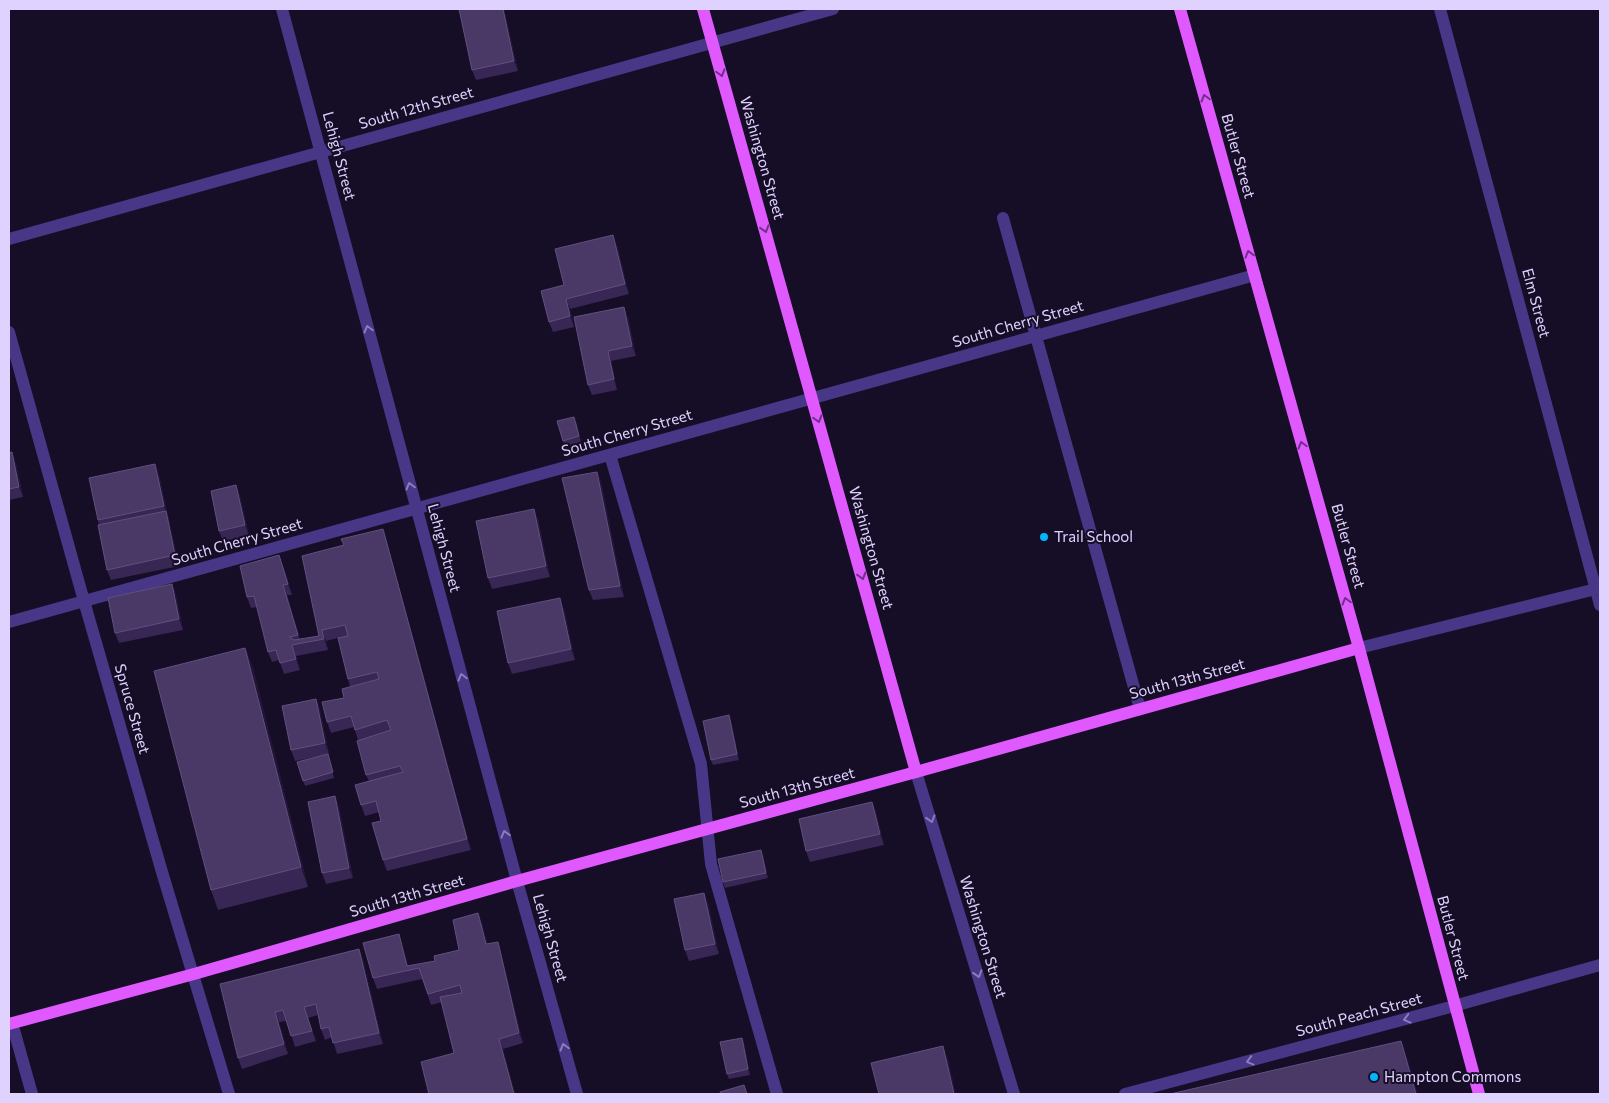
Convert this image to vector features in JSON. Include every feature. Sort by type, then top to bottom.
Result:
[{"type":"main road","name":"Washington Street","points":[[703,9],[916,772]]},
{"type":"main road","name":"Butler Street","points":[[1180,9],[1359,648],[1479,1094]]},
{"type":"main road","name":"South 13th Street","points":[[10,1023],[194,974],[517,881],[1359,648]]},
{"type":"street","name":"Lehigh Street","points":[[282,9],[517,881],[577,1094]]},
{"type":"street","name":"South 12th Street","points":[[9,238],[833,9]]},
{"type":"street","name":"Elm Street","points":[[1440,9],[1600,606]]},
{"type":"street","points":[[1003,218],[1140,708]]},
{"type":"street","name":"South Cherry Street","points":[[9,622],[1255,275]]},
{"type":"street","name":"Spruce Street","points":[[9,332],[162,872],[230,1094]]},
{"type":"street","points":[[610,454],[701,764],[711,864],[776,1094]]},
{"type":"street","name":"South 13th Street","points":[[1359,648],[1596,589]]},
{"type":"street","name":"Washington Street","points":[[916,772],[1014,1094]]},
{"type":"street","name":"South Peach Street","points":[[1125,1094],[1600,965]]},
{"type":"street","points":[[10,1023],[32,1094]]},
{"type":"building","points":[[459,9],[503,9],[514,61],[472,70]]},
{"type":"building","points":[[613,235],[625,284],[566,299],[570,316],[549,322],[541,291],[564,285],[555,249]]},
{"type":"building","points":[[624,307],[632,346],[608,351],[614,379],[588,385],[574,317]]},
{"type":"building","points":[[574,417],[579,436],[563,441],[557,421]]},
{"type":"building","points":[[12,452],[19,487],[9,489],[9,453]]},
{"type":"building","points":[[155,464],[164,506],[98,520],[89,478]]},
{"type":"building","points":[[597,472],[620,586],[589,590],[562,478]]},
{"type":"building","points":[[236,485],[245,525],[219,531],[211,491]]},
{"type":"building","points":[[534,509],[546,566],[488,578],[476,521]]},
{"type":"building","points":[[166,511],[175,555],[107,570],[98,525]]},
{"type":"building","points":[[383,529],[467,839],[383,860],[372,823],[381,821],[376,801],[361,805],[355,785],[403,772],[400,766],[366,775],[357,741],[391,730],[387,720],[355,730],[351,716],[327,722],[322,702],[344,698],[342,689],[379,679],[377,672],[348,679],[338,638],[348,636],[345,625],[322,630],[324,639],[292,645],[296,659],[280,663],[276,650],[268,652],[254,596],[247,597],[240,566],[279,555],[288,584],[283,585],[298,635],[289,637],[294,640],[319,636],[302,556],[344,545],[341,539]]},
{"type":"building","points":[[172,584],[179,619],[115,633],[108,598]]},
{"type":"building","points":[[560,598],[571,649],[508,663],[497,611]]},
{"type":"building","points":[[245,648],[301,867],[211,890],[154,671]]},
{"type":"building","points":[[316,699],[325,743],[291,750],[282,706]]},
{"type":"building","points":[[729,715],[737,754],[711,760],[703,721]]},
{"type":"building","points":[[328,754],[333,772],[303,781],[297,762]]},
{"type":"building","points":[[335,796],[349,868],[322,873],[308,802]]},
{"type":"building","points":[[872,802],[880,834],[806,851],[799,819]]},
{"type":"building","points":[[761,850],[766,873],[723,882],[718,859]]},
{"type":"building","points":[[704,893],[715,944],[685,950],[674,899]]},
{"type":"building","points":[[478,913],[486,944],[498,942],[519,1033],[499,1039],[514,1094],[429,1094],[421,1062],[454,1053],[440,997],[462,993],[460,985],[428,994],[419,968],[373,978],[363,943],[399,934],[407,966],[435,961],[434,956],[459,950],[453,920]]},
{"type":"building","points":[[359,949],[379,1033],[333,1043],[329,1027],[321,1029],[316,1004],[304,1007],[312,1031],[291,1036],[283,1010],[275,1012],[284,1044],[238,1058],[220,984]]},
{"type":"building","points":[[742,1038],[748,1069],[727,1074],[720,1042]]},
{"type":"building","points":[[1401,1041],[1416,1094],[1170,1094]]},
{"type":"building","points":[[943,1046],[954,1094],[879,1094],[871,1063]]},
{"type":"building","points":[[744,1085],[747,1094],[721,1094],[720,1092]]},
{"type":"place","name":"Trail School","points":[[1044,537]]},
{"type":"place","name":"Hampton Commons","points":[[1374,1077]]}]
